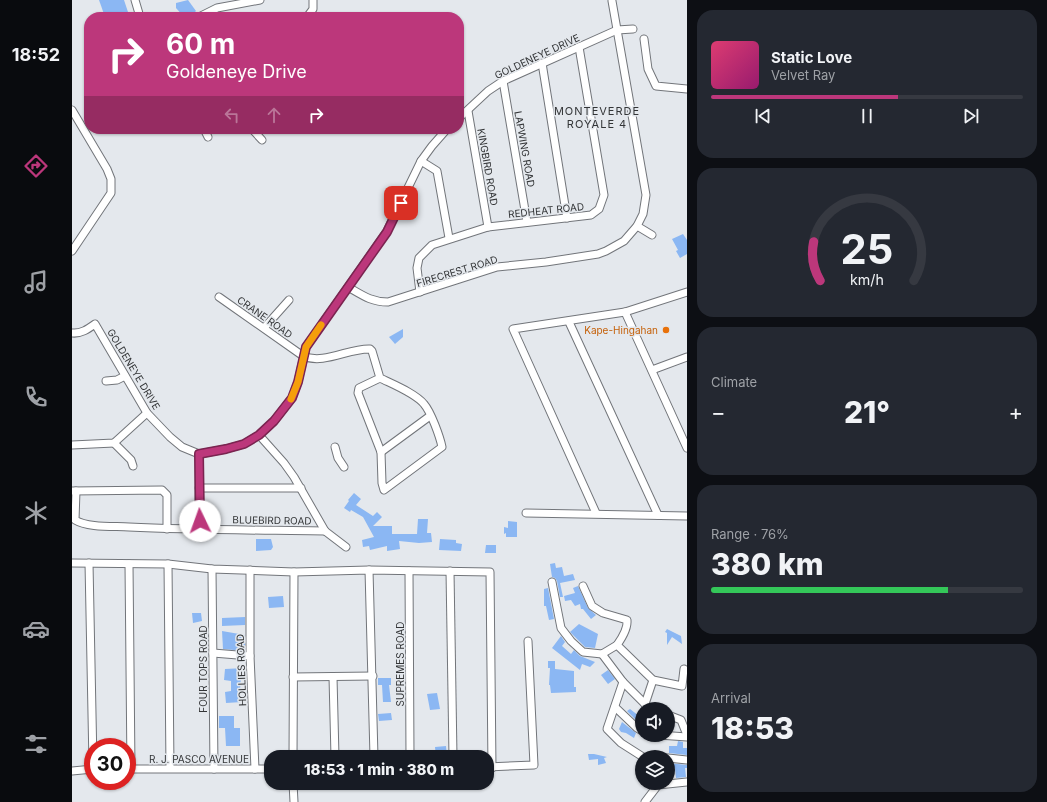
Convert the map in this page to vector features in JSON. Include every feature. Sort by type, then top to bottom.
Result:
[{"type":"street","points":[[135,0],[139,12]]},
{"type":"street","points":[[209,12],[217,8],[260,0]]},
{"type":"street","points":[[310,12],[313,9],[313,0]]},
{"type":"street","name":"FIRECREST ROAD","points":[[348,287],[366,298],[378,302],[388,302],[497,268],[598,254],[624,241],[637,226],[643,214],[646,195],[612,1]]},
{"type":"street","name":"GOLDENEYE DRIVE","points":[[464,114],[488,91],[503,81],[617,30],[633,29]]},
{"type":"street","points":[[644,39],[648,69],[656,86],[687,88]]},
{"type":"street","name":"REDHEAT ROAD","points":[[420,292],[417,268],[419,258],[432,245],[488,226],[591,215],[600,209],[604,195],[579,47]]},
{"type":"street","points":[[542,63],[567,218]]},
{"type":"street","name":"LAPWING ROAD","points":[[503,81],[527,222]]},
{"type":"street","points":[[72,110],[84,128]]},
{"type":"street","name":"KINGBIRD ROAD","points":[[468,111],[488,226]]},
{"type":"street","points":[[72,251],[111,192],[110,167],[88,134]]},
{"type":"street","points":[[257,134],[262,140]]},
{"type":"street","points":[[201,529],[199,512],[199,454],[244,444],[259,435],[274,421],[292,398],[298,382],[306,347],[387,232],[421,161],[443,134]]},
{"type":"street","points":[[421,161],[437,171],[449,238]]},
{"type":"street","points":[[637,226],[652,235]]},
{"type":"street","points":[[596,513],[513,329],[569,322],[625,312],[687,292]]},
{"type":"street","name":"CRANE ROAD","points":[[219,297],[303,356]]},
{"type":"street","points":[[264,328],[290,300]]},
{"type":"street","points":[[625,312],[687,448]]},
{"type":"street","points":[[569,322],[658,515]]},
{"type":"street","name":"GOLDENEYE DRIVE","points":[[72,333],[76,334],[83,332],[95,324],[147,413],[182,447],[199,454]]},
{"type":"street","points":[[303,356],[310,359],[370,349],[372,351],[380,378],[413,396],[424,404],[442,447],[384,490],[382,483],[380,452],[358,392],[359,388],[380,378]]},
{"type":"street","points":[[652,370],[687,357]]},
{"type":"street","points":[[106,381],[117,380],[125,376]]},
{"type":"street","points":[[72,445],[114,443],[147,413]]},
{"type":"street","points":[[380,452],[430,416]]},
{"type":"street","points":[[259,435],[284,463],[325,530],[346,547]]},
{"type":"street","points":[[114,443],[131,460],[133,466]]},
{"type":"street","points":[[335,447],[338,458],[344,467]]},
{"type":"street","points":[[199,488],[300,488]]},
{"type":"street","points":[[74,491],[162,490],[167,495],[167,529]]},
{"type":"street","name":"BLUEBIRD ROAD","points":[[74,491],[75,520],[94,525],[167,529],[325,530]]},
{"type":"street","points":[[526,513],[596,513],[687,516]]},
{"type":"street","points":[[72,563],[168,564],[212,569],[294,572],[369,570],[490,572],[490,750]]},
{"type":"street","points":[[89,563],[92,738]]},
{"type":"street","points":[[129,564],[129,738]]},
{"type":"street","points":[[168,564],[170,768]]},
{"type":"street","name":"FOUR TOPS ROAD","points":[[212,569],[214,769]]},
{"type":"street","name":"HOLLIES ROAD","points":[[250,570],[250,656],[255,769]]},
{"type":"street","points":[[369,570],[374,750]]},
{"type":"street","name":"SUPREMES ROAD","points":[[409,570],[410,750]]},
{"type":"street","points":[[450,571],[453,750]]},
{"type":"street","points":[[293,750],[294,572]]},
{"type":"street","points":[[552,582],[561,628],[571,642],[583,652],[602,654],[617,645],[627,628],[627,620],[604,613],[592,606],[583,586]]},
{"type":"street","points":[[494,767],[534,765],[528,641]]},
{"type":"street","points":[[617,645],[653,680],[685,687],[684,669]]},
{"type":"street","points":[[213,653],[250,656]]},
{"type":"street","points":[[602,654],[623,682],[644,702]]},
{"type":"street","points":[[293,678],[373,676]]},
{"type":"street","points":[[333,677],[335,750]]},
{"type":"street","points":[[649,702],[653,680]]},
{"type":"street","points":[[623,682],[607,729],[622,743],[635,752]]},
{"type":"street","points":[[615,707],[635,726]]},
{"type":"street","points":[[675,718],[681,720],[687,736],[675,736]]},
{"type":"street","points":[[675,759],[687,760]]},
{"type":"street","name":"R. J. PASCO AVENUE","points":[[136,769],[264,769]]},
{"type":"street","points":[[72,771],[84,770]]},
{"type":"street","points":[[675,783],[687,782]]},
{"type":"street","points":[[293,790],[294,802]]},
{"type":"street","points":[[645,802],[654,790]]},
{"type":"building","points":[[99,0],[124,0],[128,12],[103,12]]},
{"type":"building","points":[[188,0],[196,11],[180,12],[176,8],[176,3]]},
{"type":"building","points":[[683,234],[687,240],[687,254],[680,258],[676,251],[678,250],[672,239]]},
{"type":"building","points":[[403,329],[403,337],[395,344],[389,337]]},
{"type":"building","points":[[354,493],[361,499],[356,505],[373,516],[377,512],[382,517],[373,526],[392,526],[392,534],[417,534],[418,519],[428,519],[427,533],[431,533],[432,542],[419,543],[399,541],[400,549],[387,551],[387,546],[370,550],[369,546],[363,547],[362,540],[374,537],[363,517],[344,508]]},
{"type":"building","points":[[508,521],[517,522],[517,537],[506,537],[506,533],[504,534],[504,527],[508,528]]},
{"type":"building","points":[[256,539],[271,539],[273,547],[271,550],[256,551]]},
{"type":"building","points":[[440,539],[456,540],[456,543],[462,544],[461,551],[439,550]]},
{"type":"building","points":[[486,545],[496,545],[496,553],[485,553]]},
{"type":"building","points":[[555,563],[556,568],[562,567],[564,576],[573,574],[575,580],[560,583],[563,597],[560,597],[557,581],[552,577],[550,564]]},
{"type":"building","points":[[578,586],[588,608],[596,615],[591,619],[583,609],[581,609],[580,604],[575,606],[571,600],[565,601],[564,596],[575,593],[573,588]]},
{"type":"building","points":[[548,588],[554,619],[549,620],[546,606],[544,606],[544,589]]},
{"type":"building","points":[[283,596],[284,607],[269,608],[268,597]]},
{"type":"building","points":[[192,613],[201,613],[202,621],[193,623]]},
{"type":"building","points":[[245,617],[245,625],[222,626],[222,618]]},
{"type":"building","points":[[579,624],[598,634],[595,648],[585,647],[570,632]]},
{"type":"building","points":[[667,629],[681,636],[682,644],[672,637],[667,645],[667,633],[665,632]]},
{"type":"building","points":[[222,631],[245,635],[245,651],[223,649]]},
{"type":"building","points":[[561,636],[565,642],[562,646],[571,654],[574,650],[580,656],[595,662],[590,667],[582,664],[580,670],[552,648]]},
{"type":"building","points":[[548,661],[555,661],[555,669],[574,671],[574,687],[576,687],[576,692],[551,693],[549,685],[550,668],[548,668]]},
{"type":"building","points":[[245,668],[244,676],[241,676],[240,691],[242,702],[226,703],[225,692],[231,691],[231,681],[224,680],[225,669]]},
{"type":"building","points":[[608,670],[615,679],[608,684],[601,675]]},
{"type":"building","points":[[378,678],[391,678],[391,685],[389,685],[391,702],[383,702],[382,685],[378,685]]},
{"type":"building","points":[[437,693],[440,709],[430,710],[427,694]]},
{"type":"building","points":[[630,709],[635,713],[635,719],[627,711]]},
{"type":"building","points":[[391,713],[392,720],[379,721],[378,714]]},
{"type":"building","points":[[219,716],[234,716],[234,728],[240,728],[240,746],[226,746],[225,728],[219,728]]},
{"type":"building","points":[[622,722],[635,732],[634,738],[621,732],[619,729]]},
{"type":"building","points":[[678,741],[683,742],[683,748],[687,748],[687,755],[675,754],[675,750],[669,750],[669,746],[677,746]]},
{"type":"building","points":[[446,746],[446,750],[435,750],[435,747]]},
{"type":"building","points":[[588,754],[607,757],[604,758],[606,763],[598,765],[598,759],[589,760]]},
{"type":"building","points":[[675,764],[687,765],[687,768],[685,768],[686,777],[676,778]]},
{"type":"slow traffic","points":[[291,399],[298,382],[306,347],[321,325]]},
{"type":"place","name":"Kape-Hingahan","points":[[666,330]]},
{"type":"district","name":"MONTEVERDE ROYALE 4","points":[[597,117]]},
{"type":"route","points":[[200,521],[199,454],[244,444],[259,435],[274,421],[292,398],[298,382],[306,347],[387,232],[401,203]]}]
